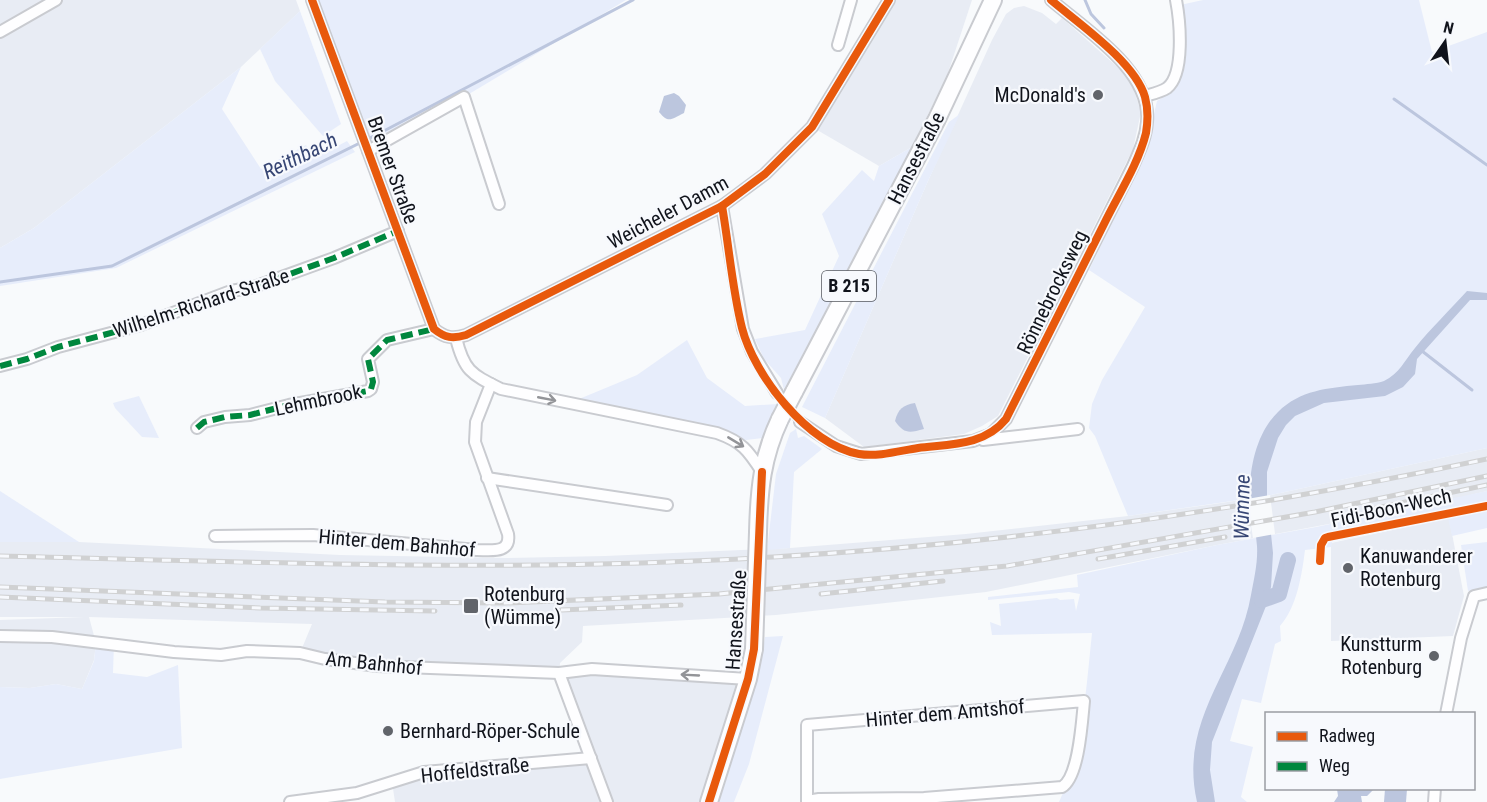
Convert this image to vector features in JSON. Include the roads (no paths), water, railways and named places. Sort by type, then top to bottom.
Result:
[{"type":"main road","name":"Hansestraße","points":[[965,57],[980,0]]},
{"type":"main road","name":"Hansestraße","points":[[710,802],[748,679],[754,650],[762,472],[770,441],[780,419],[785,393],[932,129],[993,0]]},
{"type":"street","points":[[0,32],[56,0]]},
{"type":"street","name":"Bremer Straße","points":[[312,0],[434,329]]},
{"type":"street","points":[[838,45],[851,0]]},
{"type":"street","name":"Weicheler Damm","points":[[456,338],[722,206],[765,174],[812,127],[889,0]]},
{"type":"street","name":"Rönnebrocksweg","points":[[973,441],[991,434],[1006,420],[1142,145],[1148,121],[1145,96],[1134,74],[1051,0]]},
{"type":"street","points":[[1145,96],[1167,88],[1175,76],[1179,55],[1176,0]]},
{"type":"street","points":[[367,149],[464,97],[499,204]]},
{"type":"street","points":[[722,206],[743,329],[752,352],[785,393]]},
{"type":"street","name":"Wilhelm-Richard-Straße","points":[[0,366],[58,347],[141,325],[231,291],[254,286],[334,258],[398,231]]},
{"type":"street","points":[[434,329],[440,334],[456,338],[460,356],[466,367],[476,376],[491,384],[512,392],[717,433],[738,441],[745,447],[762,472]]},
{"type":"street","name":"Lehmbrook","points":[[197,428],[204,422],[225,417],[250,415],[289,405],[368,391],[373,382],[368,359],[387,340],[434,329]]},
{"type":"street","name":"Hinter dem Bahnhof","points":[[215,536],[313,535],[498,550],[507,546],[508,534],[477,451],[474,432],[491,384]]},
{"type":"street","name":"Rönnebrocksweg","points":[[800,422],[825,440],[849,452],[861,454],[1078,429]]},
{"type":"street","points":[[487,478],[667,505]]},
{"type":"street","points":[[1446,712],[1461,638],[1473,596],[1487,593]]},
{"type":"street","name":"Am Bahnhof","points":[[0,636],[52,637],[174,652],[221,655],[247,651],[300,653],[377,666],[559,673],[592,669],[748,679]]},
{"type":"street","points":[[559,673],[607,802]]},
{"type":"street","name":"Hinter dem Amtshof","points":[[1084,701],[1078,746],[1070,779],[1062,787],[932,797],[819,799],[807,802],[807,725],[1084,701]]},
{"type":"street","name":"Hoffeldstraße","points":[[290,802],[358,798],[424,772],[591,758]]},
{"type":"water","points":[[674,93],[686,105],[684,113],[668,119],[659,112],[664,96]]},
{"type":"water","points":[[1467,291],[1487,293],[1487,300],[1470,300],[1417,359],[1415,374],[1403,387],[1385,396],[1324,403],[1295,416],[1278,438],[1267,472],[1273,553],[1271,587],[1266,606],[1212,742],[1210,770],[1215,802],[1197,802],[1193,772],[1202,719],[1244,622],[1251,595],[1257,546],[1250,485],[1256,451],[1265,430],[1278,412],[1305,395],[1325,389],[1378,383],[1389,378],[1398,371],[1421,341]]},
{"type":"water","points":[[915,403],[924,429],[907,431],[895,421],[902,408]]},
{"type":"water","points":[[1337,790],[1373,790],[1367,796],[1361,796],[1362,802],[1334,802],[1338,796]]},
{"type":"water","points":[[1385,790],[1407,790],[1406,802],[1384,802]]},
{"type":"waterway","name":"Reithbach","points":[[0,282],[112,266],[380,133],[633,0]]},
{"type":"waterway","points":[[1085,0],[1091,14],[1104,28]]},
{"type":"waterway","points":[[1394,99],[1487,165]]},
{"type":"waterway","points":[[1422,351],[1472,390]]},
{"type":"waterway","points":[[1262,600],[1279,594],[1288,560]]},
{"type":"tunnel","points":[[777,393],[800,422]]},
{"type":"railway","points":[[0,556],[386,565],[677,562],[773,557],[953,543],[1132,522],[1310,493],[1487,459]]},
{"type":"railway","points":[[0,587],[385,602],[505,603],[719,594],[1007,566],[1315,512],[1487,476]]},
{"type":"railway","points":[[1372,509],[1487,485]]},
{"type":"railway","points":[[1098,559],[1225,537]]},
{"type":"railway","points":[[821,594],[943,581]]},
{"type":"railway","points":[[0,597],[260,608],[435,611]]},
{"type":"railway","points":[[561,610],[681,605]]},
{"type":"place","name":"McDonald's","points":[[1098,95]]},
{"type":"place","name":"Kanuwanderer Rotenburg","points":[[1348,568]]},
{"type":"place","name":"Rotenburg (Wümme)","points":[[471,606]]},
{"type":"place","name":"Kunstturm Rotenburg","points":[[1434,656]]},
{"type":"place","name":"Bernhard-Röper-Schule","points":[[388,731]]},
{"type":"water label","name":"Wümme","points":[[1242,507]]}]
